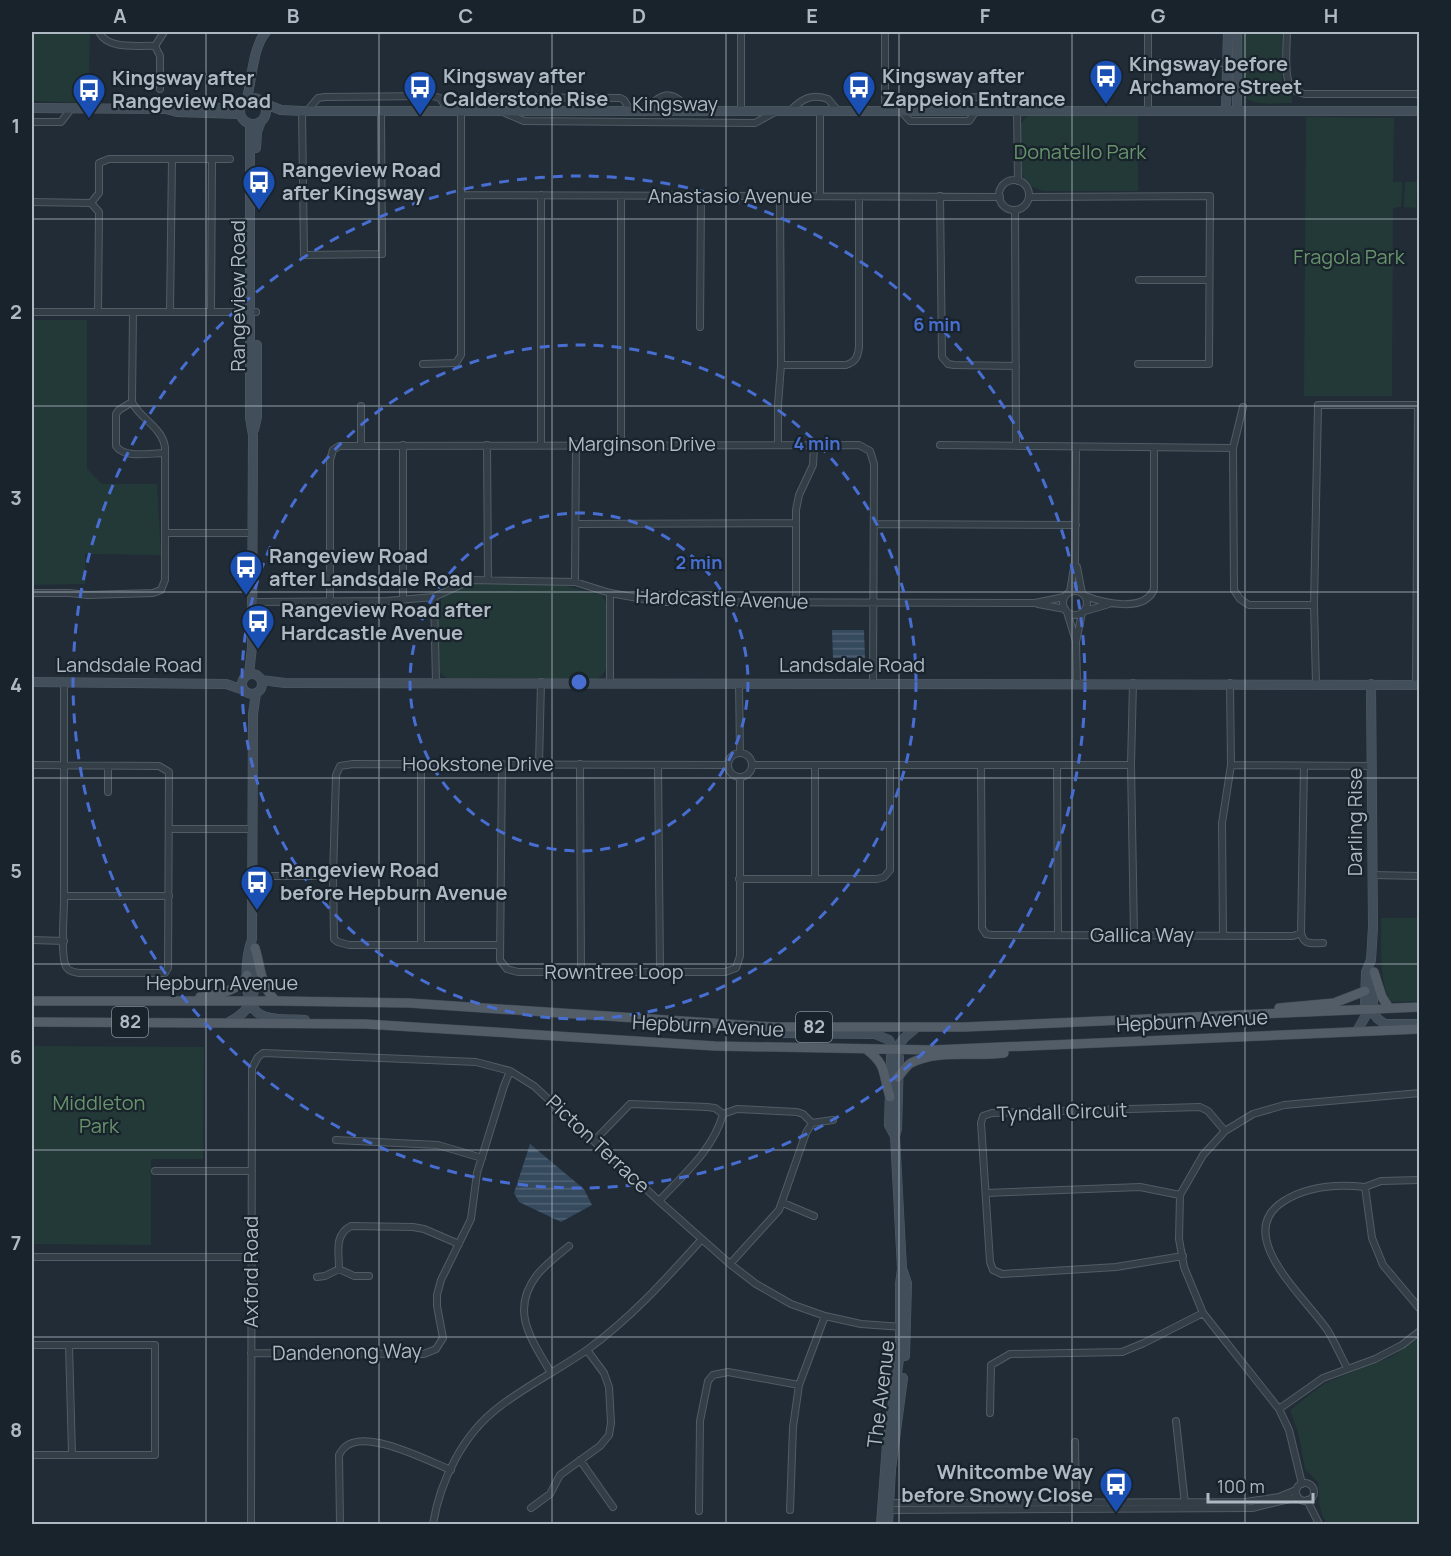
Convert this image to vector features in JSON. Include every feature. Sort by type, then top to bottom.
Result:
[{"type":"main road","points":[[253,943],[263,983],[276,1001]]},
{"type":"main road","points":[[1374,972],[1382,997],[1389,1008]]},
{"type":"main road","points":[[168,1002],[225,992],[243,982],[247,975]]},
{"type":"main road","points":[[1242,1015],[1257,1010],[1334,1003],[1365,991]]},
{"type":"main road","name":"Hepburn Avenue","points":[[32,1001],[276,1001],[409,1004],[773,1027],[917,1027],[1419,1007]]},
{"type":"main road","name":"Hepburn Avenue","points":[[32,1022],[344,1023],[715,1046],[895,1050],[1017,1048],[1419,1029]]},
{"type":"main road","points":[[898,1077],[909,1065],[923,1059],[942,1056],[986,1056],[1008,1053],[1017,1048]]},
{"type":"main road","points":[[866,1049],[878,1058],[882,1065],[890,1097]]},
{"type":"street","points":[[99,32],[102,39],[111,44],[155,46]]},
{"type":"street","points":[[155,46],[164,32]]},
{"type":"street","points":[[253,75],[266,111],[263,119],[250,124],[242,119],[242,106],[253,75],[255,54],[266,32]]},
{"type":"street","points":[[741,32],[741,110]]},
{"type":"street","points":[[885,32],[885,111]]},
{"type":"street","points":[[1148,32],[1148,110]]},
{"type":"street","points":[[1226,110],[1228,32]]},
{"type":"street","points":[[1237,32],[1237,110]]},
{"type":"street","points":[[1287,32],[1287,79],[1292,89],[1298,92],[1305,94],[1419,94]]},
{"type":"street","points":[[155,46],[160,56],[160,89]]},
{"type":"street","points":[[1148,63],[1227,63]]},
{"type":"street","points":[[381,111],[382,254],[304,255],[305,111],[318,98],[433,96],[440,98],[448,111]]},
{"type":"street","name":"Kingsway","points":[[647,110],[655,99],[662,96],[676,96],[682,99],[689,110]]},
{"type":"street","name":"Kingsway","points":[[466,111],[474,100],[480,97],[620,98],[630,110]]},
{"type":"street","name":"Kingsway","points":[[791,111],[805,98],[823,97],[831,102],[838,111]]},
{"type":"street","name":"Kingsway","points":[[943,111],[961,97],[1025,98],[1033,104],[1036,111]]},
{"type":"street","points":[[32,108],[166,109],[178,105],[221,108],[261,101]]},
{"type":"street","name":"Kingsway","points":[[261,101],[281,110],[305,111],[1419,111]]},
{"type":"street","points":[[32,122],[61,122],[71,109]]},
{"type":"street","name":"Kingsway","points":[[263,119],[281,110]]},
{"type":"street","name":"Kingsway","points":[[498,110],[524,121],[754,123],[778,111]]},
{"type":"street","points":[[423,364],[456,363],[461,355],[461,195],[466,111]]},
{"type":"street","points":[[820,111],[820,196]]},
{"type":"street","name":"Kingsway","points":[[901,111],[910,121],[969,121],[976,111]]},
{"type":"street","points":[[1017,111],[1018,181]]},
{"type":"street","name":"Rangeview Road","points":[[253,192],[256,140],[263,119]]},
{"type":"street","name":"Rangeview Road","points":[[246,676],[252,647],[253,435],[250,418],[253,192],[250,124]]},
{"type":"street","points":[[91,203],[99,193],[99,163],[109,159],[230,159]]},
{"type":"street","points":[[170,312],[172,159]]},
{"type":"street","points":[[211,312],[212,159]]},
{"type":"street","points":[[1018,181],[1025,185],[1029,197],[1023,207],[1015,210],[1006,207],[1000,196],[1005,184],[1018,181]]},
{"type":"street","name":"Anastasio Avenue","points":[[461,195],[1000,196]]},
{"type":"street","points":[[541,195],[542,444]]},
{"type":"street","points":[[621,196],[621,444]]},
{"type":"street","points":[[700,196],[700,327]]},
{"type":"street","points":[[778,444],[781,365],[780,196]]},
{"type":"street","points":[[781,365],[846,365],[857,358],[859,347],[859,196]]},
{"type":"street","points":[[940,196],[942,357],[948,364],[954,365],[1016,366]]},
{"type":"street","points":[[1029,197],[1210,196],[1209,364],[1138,364]]},
{"type":"street","points":[[32,202],[91,203],[99,212],[98,312]]},
{"type":"street","points":[[1015,210],[1016,446]]},
{"type":"street","points":[[1139,280],[1209,280]]},
{"type":"street","points":[[32,312],[253,312]]},
{"type":"street","points":[[32,593],[88,595],[153,593],[160,590],[165,580],[165,453],[161,435],[132,402],[133,312]]},
{"type":"street","points":[[132,402],[117,414],[116,446],[122,452],[165,453]]},
{"type":"street","points":[[1316,684],[1314,605],[1318,405],[1419,405],[1418,685]]},
{"type":"street","points":[[361,406],[361,444]]},
{"type":"street","points":[[1243,407],[1233,448],[1234,590],[1236,595],[1248,605],[1314,605]]},
{"type":"street","name":"Marginson Drive","points":[[330,601],[331,454],[339,446],[361,444],[859,445],[870,451],[874,464],[873,684]]},
{"type":"street","points":[[575,582],[576,444]]},
{"type":"street","points":[[403,445],[403,598]]},
{"type":"street","points":[[487,445],[488,580]]},
{"type":"street","points":[[796,602],[796,523],[799,495],[813,465],[814,445]]},
{"type":"street","points":[[940,445],[1233,448]]},
{"type":"street","points":[[1035,603],[1065,597],[1070,592],[1075,561],[1076,447]]},
{"type":"street","points":[[1070,592],[1115,603],[1139,604],[1149,599],[1154,590],[1154,448]]},
{"type":"street","points":[[576,524],[796,523]]},
{"type":"street","points":[[874,524],[1076,525]]},
{"type":"street","points":[[165,533],[252,533]]},
{"type":"street","points":[[1075,561],[1087,603],[1076,642],[1077,683]]},
{"type":"street","name":"Hardcastle Avenue","points":[[252,602],[387,601],[434,597],[468,581],[488,580],[575,582],[610,593],[660,602],[1035,603]]},
{"type":"street","points":[[610,593],[610,683]]},
{"type":"street","points":[[434,597],[436,683]]},
{"type":"street","points":[[1065,597],[1066,611],[1076,642]]},
{"type":"street","points":[[1035,603],[1074,615],[1115,603]]},
{"type":"street","name":"Rangeview Road","points":[[252,647],[260,678]]},
{"type":"street","points":[[229,1022],[243,1014],[255,991],[253,714],[251,691],[242,684],[246,676]]},
{"type":"street","name":"Landsdale Road","points":[[226,684],[246,676],[285,684]]},
{"type":"street","points":[[251,691],[262,686],[260,678]]},
{"type":"street","name":"Landsdale Road","points":[[32,682],[226,684],[251,691],[285,684],[541,682],[1418,685]]},
{"type":"street","points":[[539,764],[541,682]]},
{"type":"street","points":[[32,765],[64,765],[108,766],[159,766],[168,772],[168,969],[165,973],[79,973],[72,972],[64,963],[64,765],[64,683]]},
{"type":"street","points":[[739,683],[740,753]]},
{"type":"street","points":[[1133,683],[1131,765],[1134,935]]},
{"type":"street","points":[[1223,936],[1222,823],[1231,765],[1230,684]]},
{"type":"street","name":"Darling Rise","points":[[1357,1031],[1373,1003],[1371,684]]},
{"type":"street","points":[[740,753],[749,756],[753,765],[748,775],[740,777],[731,774],[728,765],[731,757],[740,753]]},
{"type":"street","name":"Hookstone Drive","points":[[333,876],[337,770],[346,764],[728,765]]},
{"type":"street","points":[[421,764],[422,945]]},
{"type":"street","name":"Rowntree Loop","points":[[501,764],[500,960],[502,965],[512,972],[726,972],[736,968],[740,956],[740,777]]},
{"type":"street","points":[[580,764],[581,972]]},
{"type":"street","points":[[658,765],[660,972]]},
{"type":"street","points":[[753,765],[1131,765]]},
{"type":"street","points":[[814,765],[814,879]]},
{"type":"street","points":[[739,879],[884,877],[890,870],[890,765]]},
{"type":"street","name":"Gallica Way","points":[[981,765],[982,928],[986,934],[1293,936],[1301,933]]},
{"type":"street","points":[[1057,765],[1058,935]]},
{"type":"street","points":[[1231,765],[1372,766]]},
{"type":"street","points":[[108,766],[108,792]]},
{"type":"street","points":[[1304,766],[1301,933],[1302,940],[1306,943],[1323,944]]},
{"type":"street","points":[[169,829],[253,829]]},
{"type":"street","points":[[1373,875],[1419,876]]},
{"type":"street","points":[[253,876],[333,876],[333,934],[338,942],[349,945],[500,945]]},
{"type":"street","points":[[64,896],[168,896]]},
{"type":"street","points":[[32,940],[64,941]]},
{"type":"street","points":[[253,943],[249,948],[247,991],[256,1011],[268,1016],[344,1023]]},
{"type":"street","name":"Darling Rise","points":[[1370,1010],[1365,1003],[1365,991],[1366,972],[1371,960]]},
{"type":"street","points":[[1370,1010],[1385,1024],[1419,1024]]},
{"type":"street","points":[[773,1027],[780,1033],[875,1034],[889,1040],[895,1050],[917,1027]]},
{"type":"street","name":"The Avenue","points":[[881,1524],[891,1469],[905,1356],[903,1327],[907,1283],[902,1269],[895,1136],[899,1058],[895,1050],[891,1056],[889,1125],[895,1136]]},
{"type":"street","name":"Picton Terrace","points":[[258,1057],[263,1053],[273,1053],[476,1062],[510,1071],[534,1086],[730,1264],[775,1296],[825,1316],[861,1324],[903,1327]]},
{"type":"street","name":"Axford Road","points":[[251,1524],[252,1068],[258,1057]]},
{"type":"street","name":"Dandenong Way","points":[[251,1353],[424,1354],[436,1349],[443,1338],[437,1295],[441,1280],[471,1220],[474,1185],[510,1071]]},
{"type":"street","points":[[1302,1484],[1289,1430],[1279,1409],[1203,1313],[1184,1267],[1179,1239],[1180,1195],[1203,1155],[1226,1131],[1253,1114],[1284,1105],[1419,1093]]},
{"type":"street","points":[[594,1141],[630,1104],[707,1107],[715,1108],[723,1114]]},
{"type":"street","name":"Tyndall Circuit","points":[[1183,1256],[1116,1267],[1002,1274],[993,1270],[990,1262],[981,1123],[983,1116],[992,1113],[1200,1107],[1208,1111],[1226,1131]]},
{"type":"street","points":[[723,1114],[737,1109],[797,1112],[803,1114],[812,1123]]},
{"type":"street","points":[[659,1201],[705,1151],[720,1127],[723,1114]]},
{"type":"street","points":[[730,1264],[783,1203],[806,1132],[812,1123],[833,1120]]},
{"type":"street","points":[[336,1140],[438,1145],[482,1158]]},
{"type":"street","points":[[155,1171],[252,1171]]},
{"type":"street","points":[[1347,1368],[1328,1331],[1279,1269],[1269,1251],[1265,1238],[1265,1226],[1278,1205],[1304,1191],[1352,1185],[1365,1187],[1381,1181],[1419,1180]]},
{"type":"street","points":[[986,1193],[1140,1187],[1180,1195]]},
{"type":"street","points":[[1365,1187],[1372,1238],[1383,1265],[1419,1309]]},
{"type":"street","points":[[783,1203],[814,1216]]},
{"type":"street","points":[[339,1269],[339,1238],[343,1231],[351,1226],[413,1227],[424,1229],[459,1244]]},
{"type":"street","points":[[434,1524],[444,1485],[465,1442],[496,1409],[587,1350],[641,1306],[702,1239]]},
{"type":"street","points":[[551,1373],[529,1335],[523,1311],[525,1294],[538,1274],[569,1246]]},
{"type":"street","points":[[32,1257],[251,1257]]},
{"type":"street","points":[[339,1269],[354,1276],[369,1276]]},
{"type":"street","points":[[317,1276],[325,1276],[339,1269]]},
{"type":"street","points":[[990,1413],[991,1365],[1010,1354],[1122,1352],[1203,1313]]},
{"type":"street","points":[[790,1510],[793,1427],[799,1385],[825,1316]]},
{"type":"street","points":[[1279,1409],[1323,1378],[1375,1359],[1402,1345],[1419,1331]]},
{"type":"street","points":[[32,1344],[154,1345],[155,1455],[32,1455]]},
{"type":"street","points":[[69,1345],[72,1454]]},
{"type":"street","points":[[531,1508],[550,1494],[560,1475],[600,1446],[609,1435],[611,1423],[609,1388],[604,1373],[587,1350]]},
{"type":"street","points":[[699,1511],[700,1427],[708,1381],[713,1376],[728,1372],[799,1385]]},
{"type":"street","points":[[1176,1421],[1185,1505]]},
{"type":"street","points":[[1075,1442],[1076,1507]]},
{"type":"street","points":[[340,1524],[339,1455],[345,1446],[356,1443],[386,1443],[451,1470]]},
{"type":"street","points":[[580,1460],[613,1507]]},
{"type":"street","points":[[885,1506],[1185,1505],[1260,1501],[1279,1497],[1296,1490],[1302,1484]]},
{"type":"street","points":[[1296,1490],[1301,1500],[1307,1500],[1313,1495],[1313,1489],[1307,1484],[1302,1484]]},
{"type":"street","points":[[1185,1505],[1252,1508],[1298,1497]]},
{"type":"street","points":[[1307,1500],[1319,1524]]},
{"type":"street","name":"The Avenue","points":[[885,1506],[888,1524]]},
{"type":"green space","points":[[32,32],[90,32],[88,103],[32,101]]},
{"type":"green space","points":[[1240,32],[1283,32],[1282,84],[1292,96],[1292,103],[1256,102],[1249,100],[1239,91]]},
{"type":"green space","name":"Donatello Park","points":[[1138,114],[1138,191],[1043,191],[1030,186],[1025,181],[1022,173],[1021,124],[1028,115]]},
{"type":"green space","name":"Fragola Park","points":[[1306,117],[1394,118],[1393,182],[1402,182],[1401,207],[1393,208],[1392,396],[1304,396]]},
{"type":"green space","points":[[1405,182],[1417,182],[1416,208],[1404,207]]},
{"type":"green space","points":[[32,320],[87,320],[87,469],[102,484],[157,484],[161,555],[85,554],[85,584],[32,585]]},
{"type":"green space","points":[[470,584],[559,584],[602,595],[607,605],[606,670],[598,679],[446,678],[439,672],[438,604],[444,596]]},
{"type":"green space","points":[[1381,918],[1419,918],[1419,1001],[1391,1002],[1387,994],[1382,973]]},
{"type":"green space","name":"Middleton Park","points":[[32,1046],[204,1047],[203,1159],[151,1159],[151,1245],[32,1244]]},
{"type":"green space","points":[[1419,1338],[1419,1524],[1327,1524],[1320,1508],[1318,1482],[1305,1469],[1298,1432],[1290,1410],[1325,1383],[1391,1357]]},
{"type":"water","points":[[832,630],[864,630],[865,658],[833,658]]},
{"type":"water","points":[[530,1144],[584,1189],[592,1205],[561,1222],[519,1202],[514,1193]]},
{"type":"place","name":"Kingsway before Archamore Street","points":[[1106,105]]},
{"type":"place","name":"Kingsway after Calderstone Rise","points":[[420,116]]},
{"type":"place","name":"Kingsway after Zappeion Entrance","points":[[859,116]]},
{"type":"place","name":"Kingsway after Rangeview Road","points":[[89,119]]},
{"type":"place","name":"Rangeview Road after Kingsway","points":[[259,211]]},
{"type":"place","name":"Rangeview Road after Landsdale Road","points":[[246,596]]},
{"type":"place","name":"Rangeview Road after Hardcastle Avenue","points":[[258,650]]},
{"type":"place","name":"Rangeview Road before Hepburn Avenue","points":[[257,911]]},
{"type":"place","name":"Whitcombe Way before Snowy Close","points":[[1116,1513]]}]
